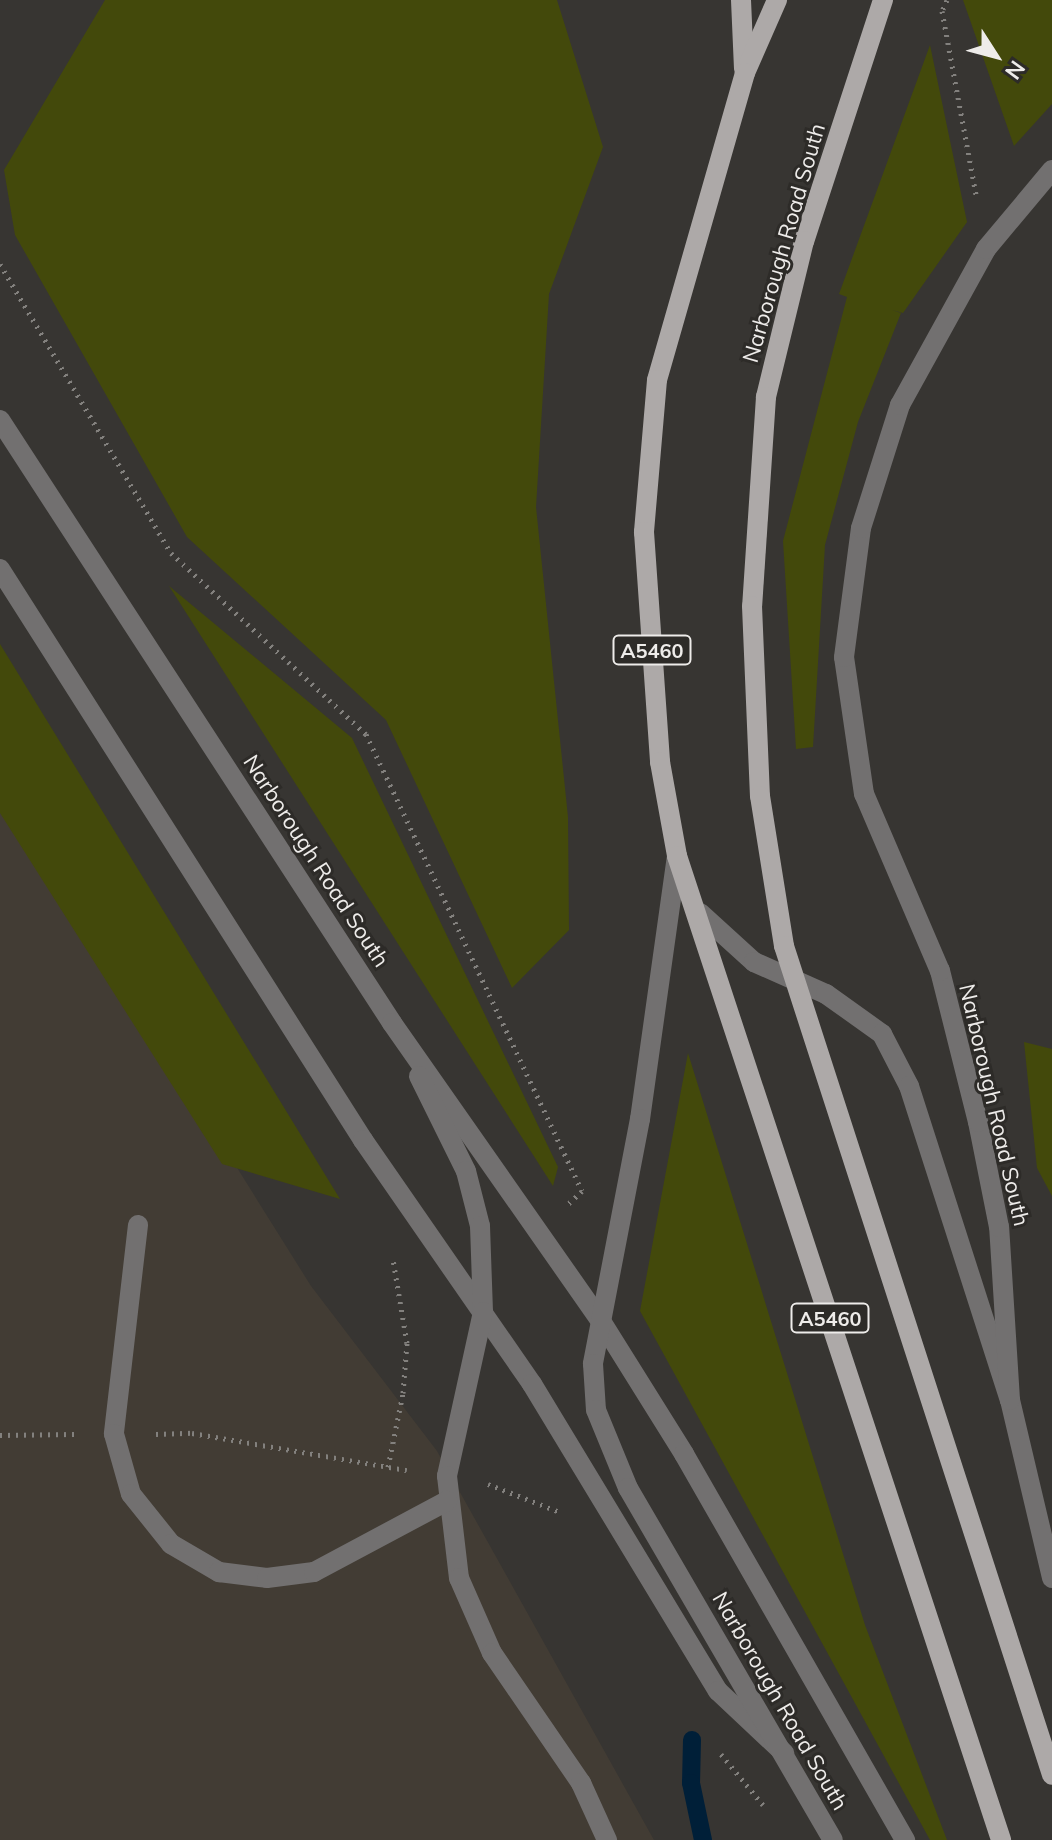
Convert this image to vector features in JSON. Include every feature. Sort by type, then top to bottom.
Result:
[{"type":"main road","points":[[741,0],[745,73]]},
{"type":"main road","name":"Narborough Road South","points":[[777,0],[745,73],[657,380],[644,532],[660,762],[677,856],[700,913],[1001,1840]]},
{"type":"main road","name":"Narborough Road South","points":[[883,0],[804,241],[776,348],[756,495],[752,606],[760,796],[784,946],[1052,1775]]},
{"type":"street","name":"Narborough Road South","points":[[1010,1400],[999,1227],[978,1122],[940,971],[864,794],[844,657],[849,593],[875,470],[900,405],[986,249],[1052,170]]},
{"type":"street","name":"Narborough Road South","points":[[0,420],[392,1023],[601,1321],[684,1454],[905,1840]]},
{"type":"street","points":[[0,569],[363,1140],[483,1312],[718,1691],[784,1753]]},
{"type":"street","name":"Narborough Road South","points":[[677,856],[640,1119],[593,1364],[596,1410],[628,1488],[833,1840]]},
{"type":"street","name":"Narborough Road South","points":[[700,913],[754,962],[826,994],[882,1034],[909,1086],[1010,1400],[1052,1578]]},
{"type":"street","points":[[392,1023],[466,1171],[480,1226],[483,1312],[447,1476],[447,1501],[459,1578],[492,1653],[581,1783],[607,1840]]},
{"type":"street","points":[[138,1225],[114,1434],[131,1494],[171,1544],[219,1572],[267,1578],[314,1572],[447,1501]]},
{"type":"path","points":[[947,0],[942,11],[986,249]]},
{"type":"path","points":[[0,264],[171,553],[366,734],[582,1191],[540,1230]]},
{"type":"path","points":[[388,1467],[407,1343],[392,1252]]},
{"type":"path","points":[[0,1435],[192,1433],[495,1485],[569,1515],[560,1502]]},
{"type":"shaded area","points":[[0,789],[311,1286],[437,1451],[654,1840],[0,1840]]},
{"type":"green space","points":[[105,0],[557,0],[603,147],[549,294],[536,507],[568,817],[569,930],[512,988],[386,720],[187,537],[15,235],[4,170]]},
{"type":"green space","points":[[963,0],[1052,0],[1052,104],[1014,146]]},
{"type":"green space","points":[[930,45],[967,222],[903,313],[892,310],[901,313],[858,422],[825,545],[813,747],[796,749],[783,541],[847,297],[839,294]]},
{"type":"green space","points":[[169,586],[352,738],[558,1167],[553,1186]]},
{"type":"green space","points":[[0,644],[340,1199],[222,1164],[0,813]]},
{"type":"green space","points":[[1024,1042],[1052,1049],[1052,1196],[1037,1168]]},
{"type":"green space","points":[[688,1053],[865,1625],[947,1840],[930,1840],[640,1311]]},
{"type":"waterway","points":[[692,1740],[691,1783],[703,1840]]}]
